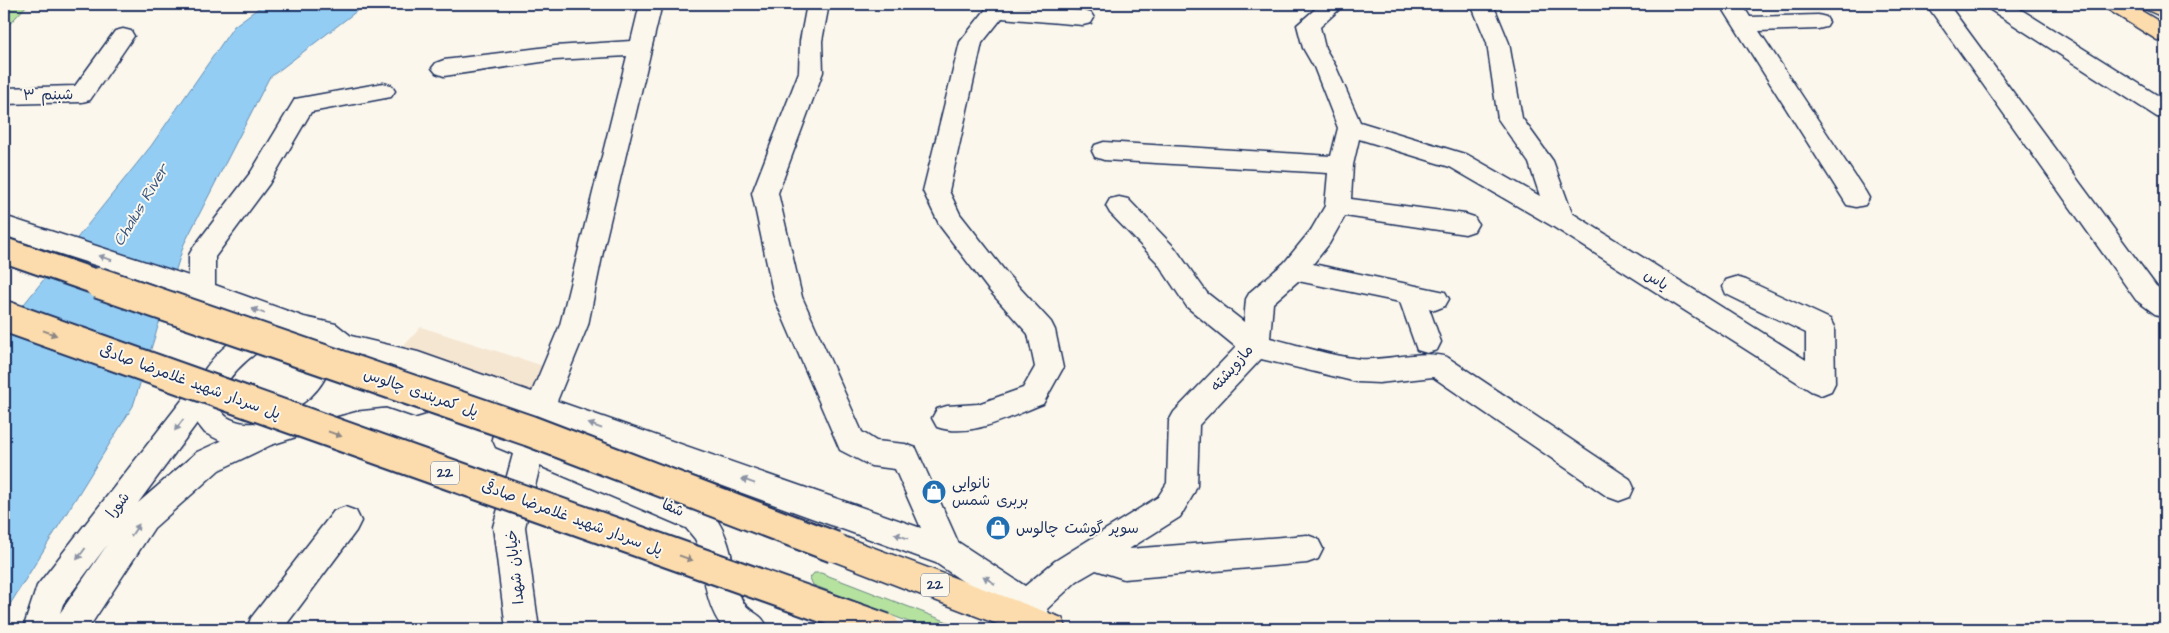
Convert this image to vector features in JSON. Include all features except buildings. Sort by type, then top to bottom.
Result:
[{"type":"highway","points":[[2115,4],[2165,35]]},
{"type":"highway","points":[[2152,4],[2165,11]]},
{"type":"highway","name":"پل کمربندی چالوس","points":[[4,250],[530,431],[834,547],[1038,619]]},
{"type":"highway","name":"پل سردار شهید غلامرضا صادقی","points":[[4,316],[885,629]]},
{"type":"street","points":[[541,406],[574,325],[592,242],[651,4]]},
{"type":"street","points":[[818,4],[811,41],[811,72],[765,193],[788,297],[851,440],[871,453],[905,458],[947,552]]},
{"type":"street","points":[[1334,4],[1308,25],[1314,48],[1326,67],[1350,128]]},
{"type":"street","points":[[1482,4],[1498,43],[1510,119],[1541,161],[1561,219]]},
{"type":"street","points":[[1731,4],[1856,198]]},
{"type":"street","points":[[1937,4],[2146,293],[2165,306]]},
{"type":"street","points":[[1997,4],[2165,111]]},
{"type":"street","points":[[947,418],[978,416],[1033,396],[1049,368],[1042,330],[998,282],[949,219],[936,191],[971,42],[999,8],[1083,18]]},
{"type":"street","points":[[1744,24],[1818,22]]},
{"type":"street","name":"شبنم ۳","points":[[4,96],[82,94],[123,36]]},
{"type":"street","points":[[444,68],[555,53],[640,48]]},
{"type":"street","points":[[202,290],[202,256],[260,178],[303,105],[383,91]]},
{"type":"street","name":"مازوپشته","points":[[1038,619],[1066,571],[1169,507],[1182,486],[1184,421],[1255,346],[1260,299],[1293,270],[1320,237],[1338,206],[1341,164],[1350,128]]},
{"type":"street","name":"یاس","points":[[1350,128],[1460,161],[1561,219],[1639,270],[1821,383],[1820,327],[1736,287]]},
{"type":"street","points":[[1104,151],[1341,164]]},
{"type":"street","points":[[1119,206],[1166,254],[1196,300],[1255,346],[1357,370],[1379,371],[1437,364],[1619,488]]},
{"type":"street","points":[[1338,206],[1465,224]]},
{"type":"street","points":[[4,226],[151,272],[304,328],[327,332],[343,345],[418,364],[541,406],[947,552],[1038,619]]},
{"type":"street","points":[[1293,270],[1423,297],[1427,342]]},
{"type":"street","points":[[304,328],[275,332],[247,345],[223,364],[208,386],[204,408],[214,425],[235,435],[263,435],[294,425],[321,408],[340,386],[347,364],[343,345]]},
{"type":"street","points":[[321,408],[358,398],[386,395],[382,384],[390,372],[404,364],[418,364]]},
{"type":"street","name":"شورا","points":[[39,629],[49,597],[208,386]]},
{"type":"street","name":"شفا","points":[[386,395],[530,447],[697,518],[709,531],[715,548],[725,598],[733,616],[744,626],[752,629]]},
{"type":"street","name":"شورا","points":[[69,629],[143,518],[208,461],[263,435]]},
{"type":"street","name":"خیابان شهدا","points":[[522,629],[509,527],[530,447]]},
{"type":"street","points":[[263,629],[345,521]]},
{"type":"street","points":[[1091,554],[1124,564],[1307,549]]},
{"type":"shaded area","points":[[421,327],[550,368],[531,392],[401,349]]},
{"type":"green space","points":[[4,4],[28,4],[4,30]]},
{"type":"green space","points":[[814,573],[821,573],[966,629],[927,629],[813,585],[810,578]]},
{"type":"water","name":"Chalus River","points":[[264,4],[366,4],[269,78],[184,244],[133,406],[4,614],[4,329],[151,146],[234,26]]},
{"type":"place","name":"نانوایی بربری شمس","points":[[934,492]]},
{"type":"place","name":"سوپر گوشت چالوس","points":[[998,528]]}]
